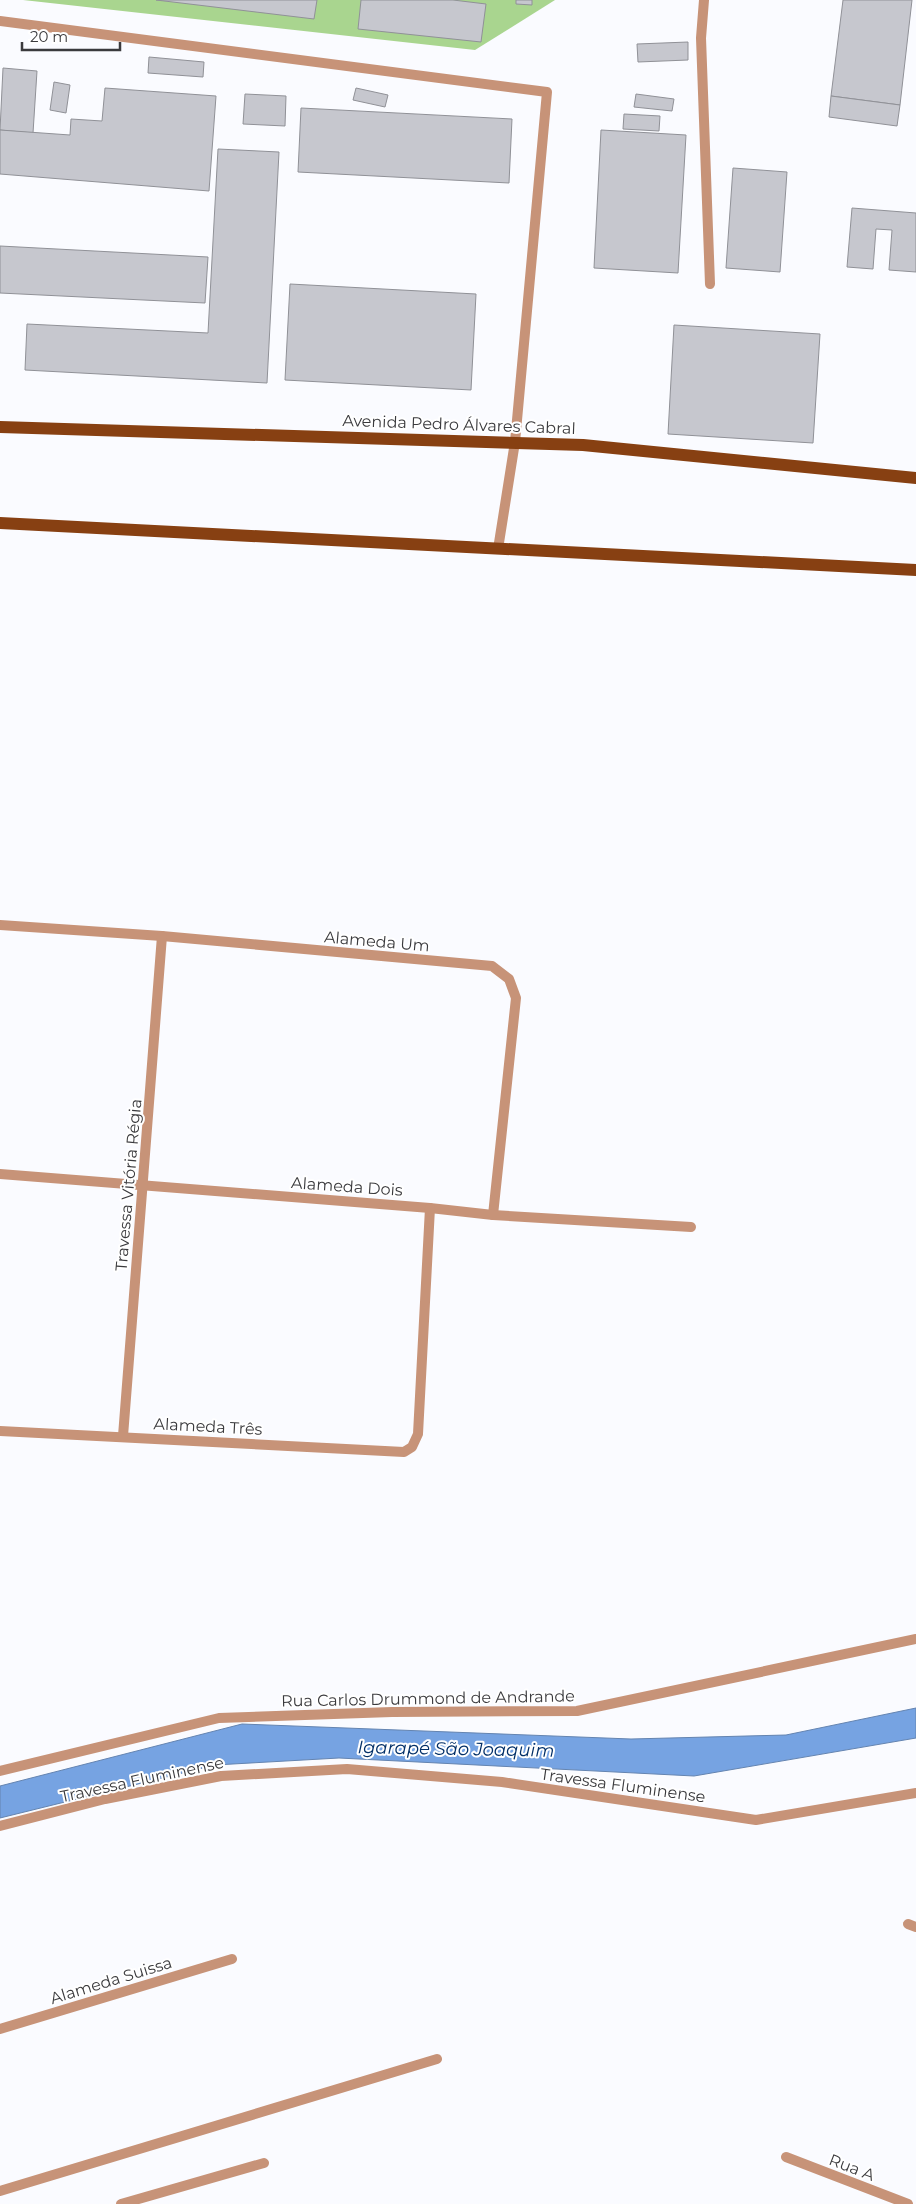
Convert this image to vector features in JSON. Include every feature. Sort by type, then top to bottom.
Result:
[{"type":"main road","name":"Avenida Pedro Álvares Cabral","points":[[0,427],[583,445],[916,478]]},
{"type":"main road","points":[[0,523],[916,570]]},
{"type":"street","points":[[704,0],[701,38],[710,284]]},
{"type":"street","points":[[0,21],[547,92],[515,442],[498,549]]},
{"type":"street","name":"Alameda Um","points":[[0,925],[162,936],[492,966],[509,979],[516,998],[493,1214]]},
{"type":"street","name":"Travessa Vitória Régia","points":[[123,1436],[162,936]]},
{"type":"street","name":"Alameda Dois","points":[[0,1174],[493,1214],[691,1227]]},
{"type":"street","name":"Alameda Três","points":[[0,1430],[404,1452],[412,1447],[418,1434],[430,1208]]},
{"type":"street","name":"Rua Carlos Drummond de Andrande","points":[[0,1771],[219,1718],[392,1712],[577,1711],[916,1639]]},
{"type":"street","name":"Travessa Fluminense","points":[[0,1826],[105,1799],[221,1776],[347,1769],[502,1782],[756,1820],[916,1793]]},
{"type":"street","name":"Alameda Suissa","points":[[0,2029],[232,1958]]},
{"type":"street","points":[[0,2191],[437,2059]]},
{"type":"street","name":"Rua A","points":[[786,2157],[908,2204]]},
{"type":"street","points":[[121,2204],[264,2163]]},
{"type":"green space","points":[[23,0],[555,0],[475,50]]},
{"type":"water","name":"Igarapé São Joaquim","points":[[916,1708],[916,1738],[694,1776],[339,1758],[215,1765],[0,1818],[0,1786],[242,1724],[631,1739],[786,1735]]},
{"type":"building","points":[[156,0],[317,0],[314,19]]},
{"type":"building","points":[[361,0],[453,0],[486,4],[481,42],[358,29]]},
{"type":"building","points":[[516,0],[532,0],[532,5],[516,4]]},
{"type":"building","points":[[843,0],[912,0],[900,105],[831,96]]},
{"type":"building","points":[[688,42],[688,60],[638,62],[637,44]]},
{"type":"building","points":[[149,57],[204,62],[203,77],[148,73]]},
{"type":"building","points":[[3,68],[37,71],[33,133],[0,130]]},
{"type":"building","points":[[54,82],[70,85],[66,113],[50,110]]},
{"type":"building","points":[[105,88],[216,96],[209,191],[0,174],[0,130],[70,135],[71,119],[102,121]]},
{"type":"building","points":[[356,88],[388,95],[385,107],[353,100]]},
{"type":"building","points":[[245,94],[286,96],[285,126],[243,124]]},
{"type":"building","points":[[636,94],[674,99],[672,111],[634,107]]},
{"type":"building","points":[[831,96],[900,105],[897,126],[829,117]]},
{"type":"building","points":[[301,108],[512,119],[509,183],[298,172]]},
{"type":"building","points":[[624,114],[660,116],[659,131],[623,129]]},
{"type":"building","points":[[601,130],[686,135],[678,273],[594,268]]},
{"type":"building","points":[[218,149],[279,152],[267,383],[25,370],[27,324],[208,333]]},
{"type":"building","points":[[733,168],[787,172],[780,272],[726,268]]},
{"type":"building","points":[[852,208],[916,213],[916,272],[889,270],[892,230],[876,229],[873,269],[847,267]]},
{"type":"building","points":[[0,246],[208,257],[205,303],[0,293]]},
{"type":"building","points":[[290,284],[476,294],[471,390],[285,380]]},
{"type":"building","points":[[674,325],[820,334],[813,443],[668,434]]}]
